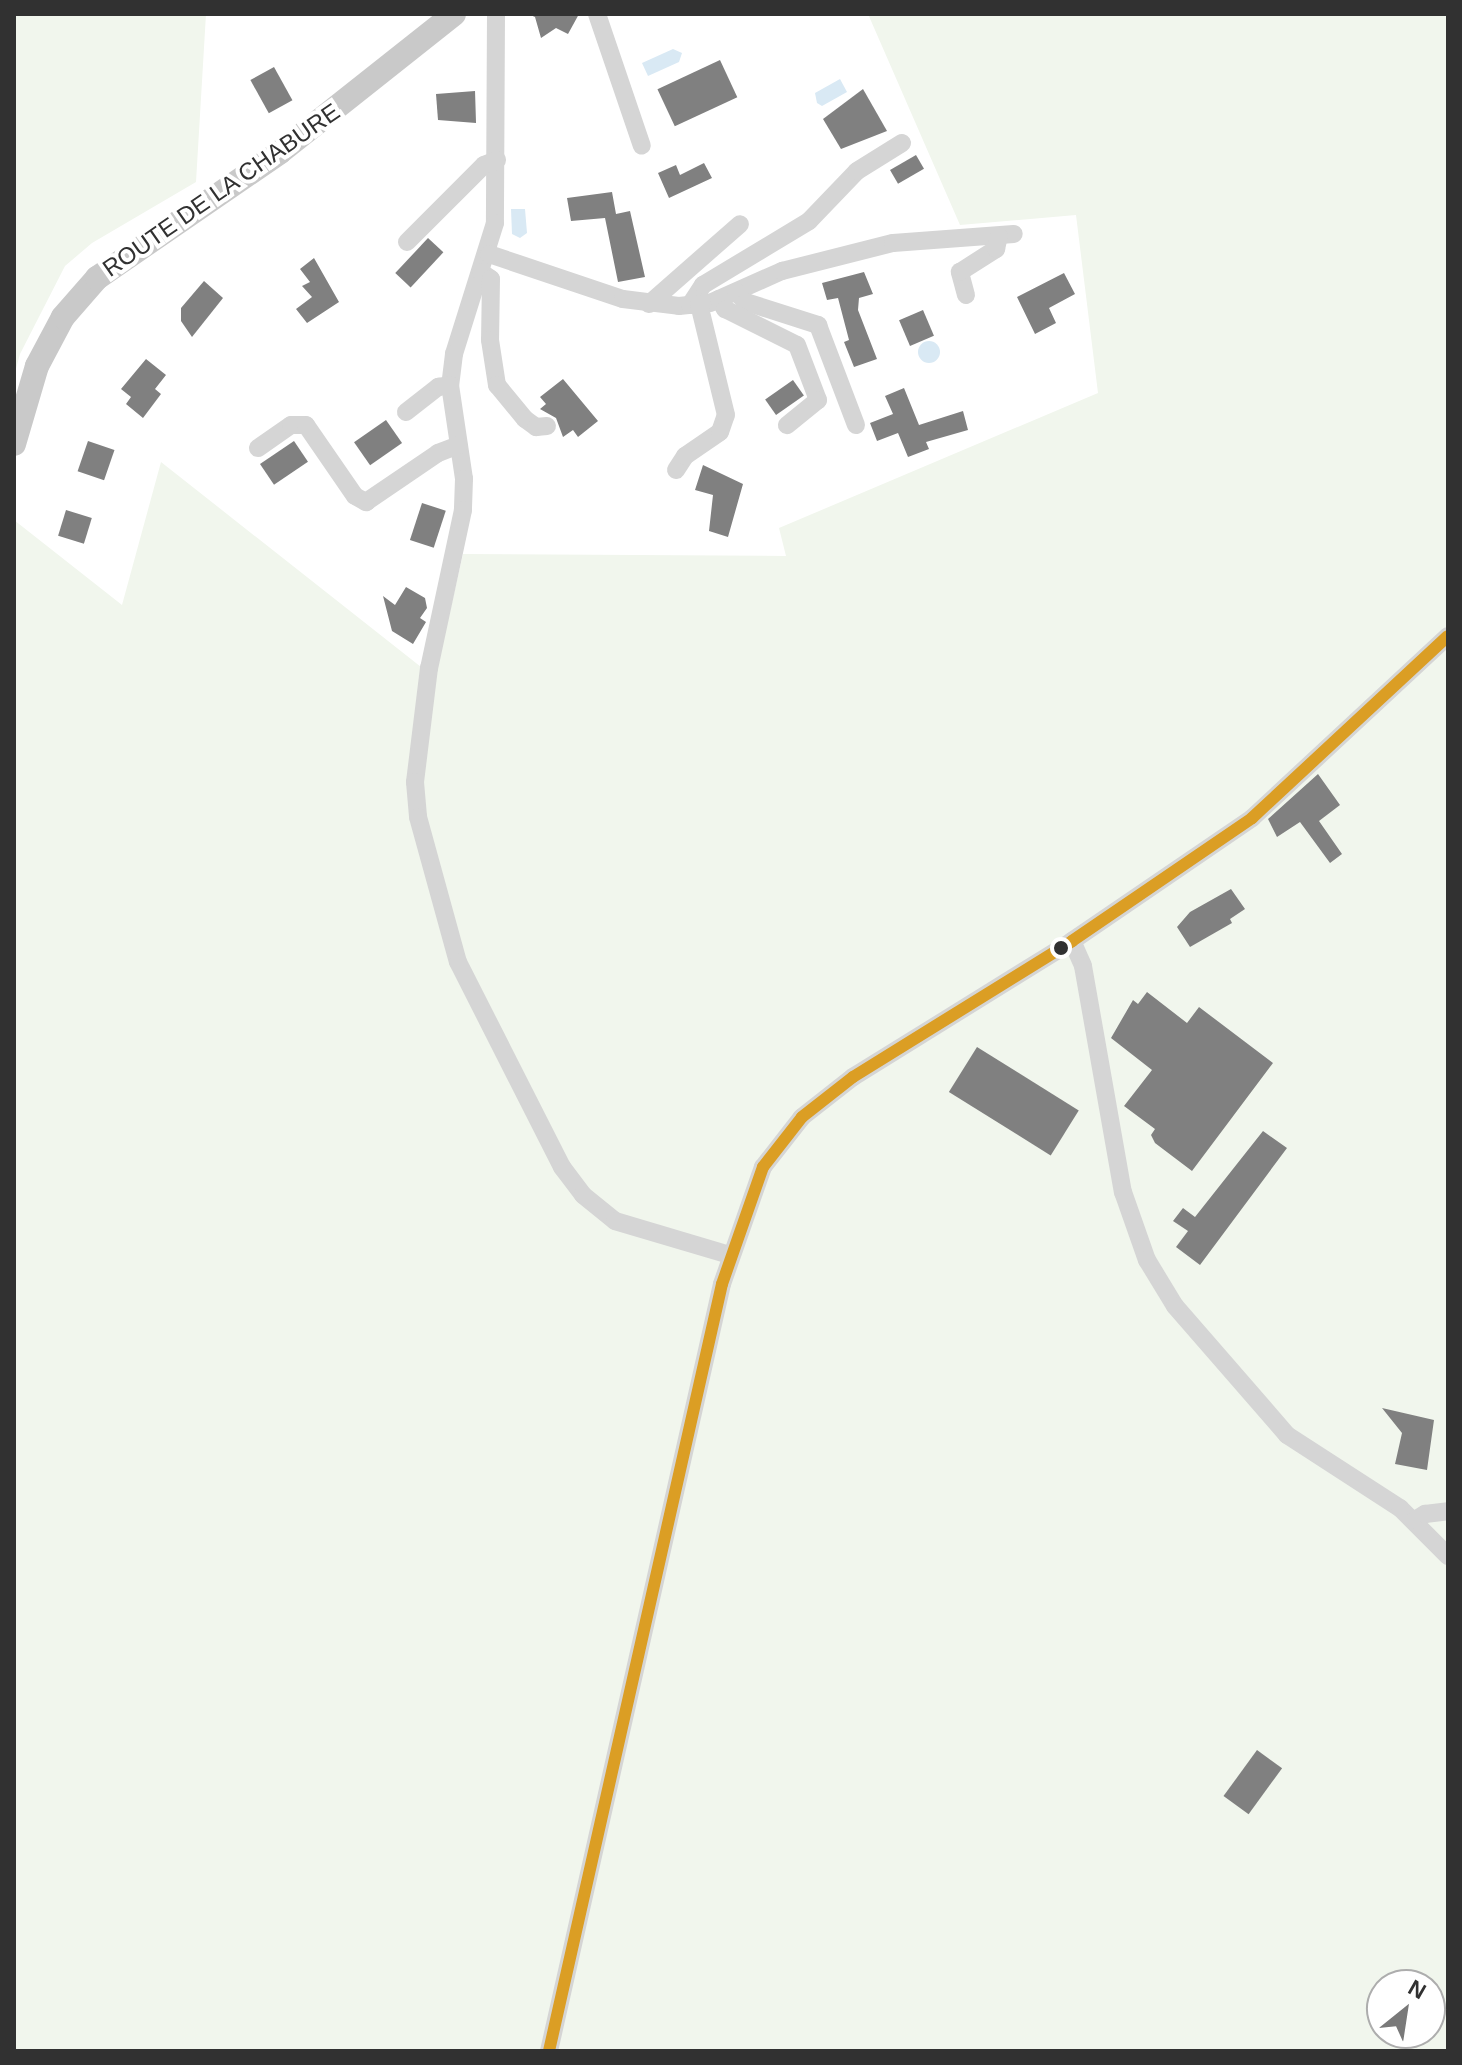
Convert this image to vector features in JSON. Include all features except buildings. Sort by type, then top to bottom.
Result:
[{"type":"main road","name":"ROUTE DE LA CHABURE","points":[[14,444],[37,366],[63,317],[97,278],[280,152],[454,14]]},
{"type":"street","points":[[496,14],[497,160],[489,254],[454,354],[450,385],[459,445],[463,510],[429,668],[415,782],[427,860],[458,962],[533,1114],[583,1195],[615,1221],[730,1255]]},
{"type":"street","points":[[597,14],[642,146]]},
{"type":"street","points":[[676,470],[685,456],[720,432],[726,415],[694,304],[703,285],[809,221],[857,171],[902,143]]},
{"type":"street","points":[[407,242],[484,165],[497,160]]},
{"type":"street","points":[[649,304],[740,224]]},
{"type":"street","points":[[489,254],[649,304],[694,304],[728,296],[782,271],[893,243],[1007,235],[996,249],[960,272],[966,295]]},
{"type":"street","points":[[481,272],[491,279],[490,340],[497,385],[525,419],[536,427],[547,426]]},
{"type":"street","points":[[728,296],[725,309],[797,345],[818,400],[787,425]]},
{"type":"street","points":[[728,296],[818,325],[856,425]]},
{"type":"street","points":[[406,412],[438,387],[450,385]]},
{"type":"street","points":[[258,448],[291,425],[306,425],[355,496],[366,502],[438,453],[459,445]]},
{"type":"street","points":[[549,2051],[730,1255],[763,1167],[802,1117],[915,1036],[1072,941],[1252,818],[1448,636]]},
{"type":"street","points":[[1072,941],[1083,966],[1123,1192],[1147,1260],[1175,1306],[1287,1435],[1415,1520],[1448,1556]]},
{"type":"street","points":[[1415,1520],[1448,1511]]},
{"type":"shaded area","points":[[14,14],[206,14],[196,182],[92,243],[65,266],[20,354],[14,376]]},
{"type":"shaded area","points":[[868,14],[1448,14],[1448,2051],[14,2051],[14,520],[122,605],[161,462],[435,678],[463,554],[786,556],[779,528],[1098,393],[1076,215],[960,225]]},
{"type":"shaded area","points":[[673,49],[682,53],[679,62],[648,76],[642,63]]},
{"type":"shaded area","points":[[840,79],[847,92],[822,106],[817,103],[815,93]]},
{"type":"shaded area","points":[[511,209],[525,209],[527,233],[520,238],[512,234]]},
{"type":"shaded area","points":[[929,341],[937,344],[940,352],[937,360],[929,363],[921,360],[918,352],[921,344]]},
{"type":"transit line","points":[[549,2051],[722,1284],[763,1167],[802,1117],[853,1077],[1072,941],[1252,818],[1448,636]]}]
